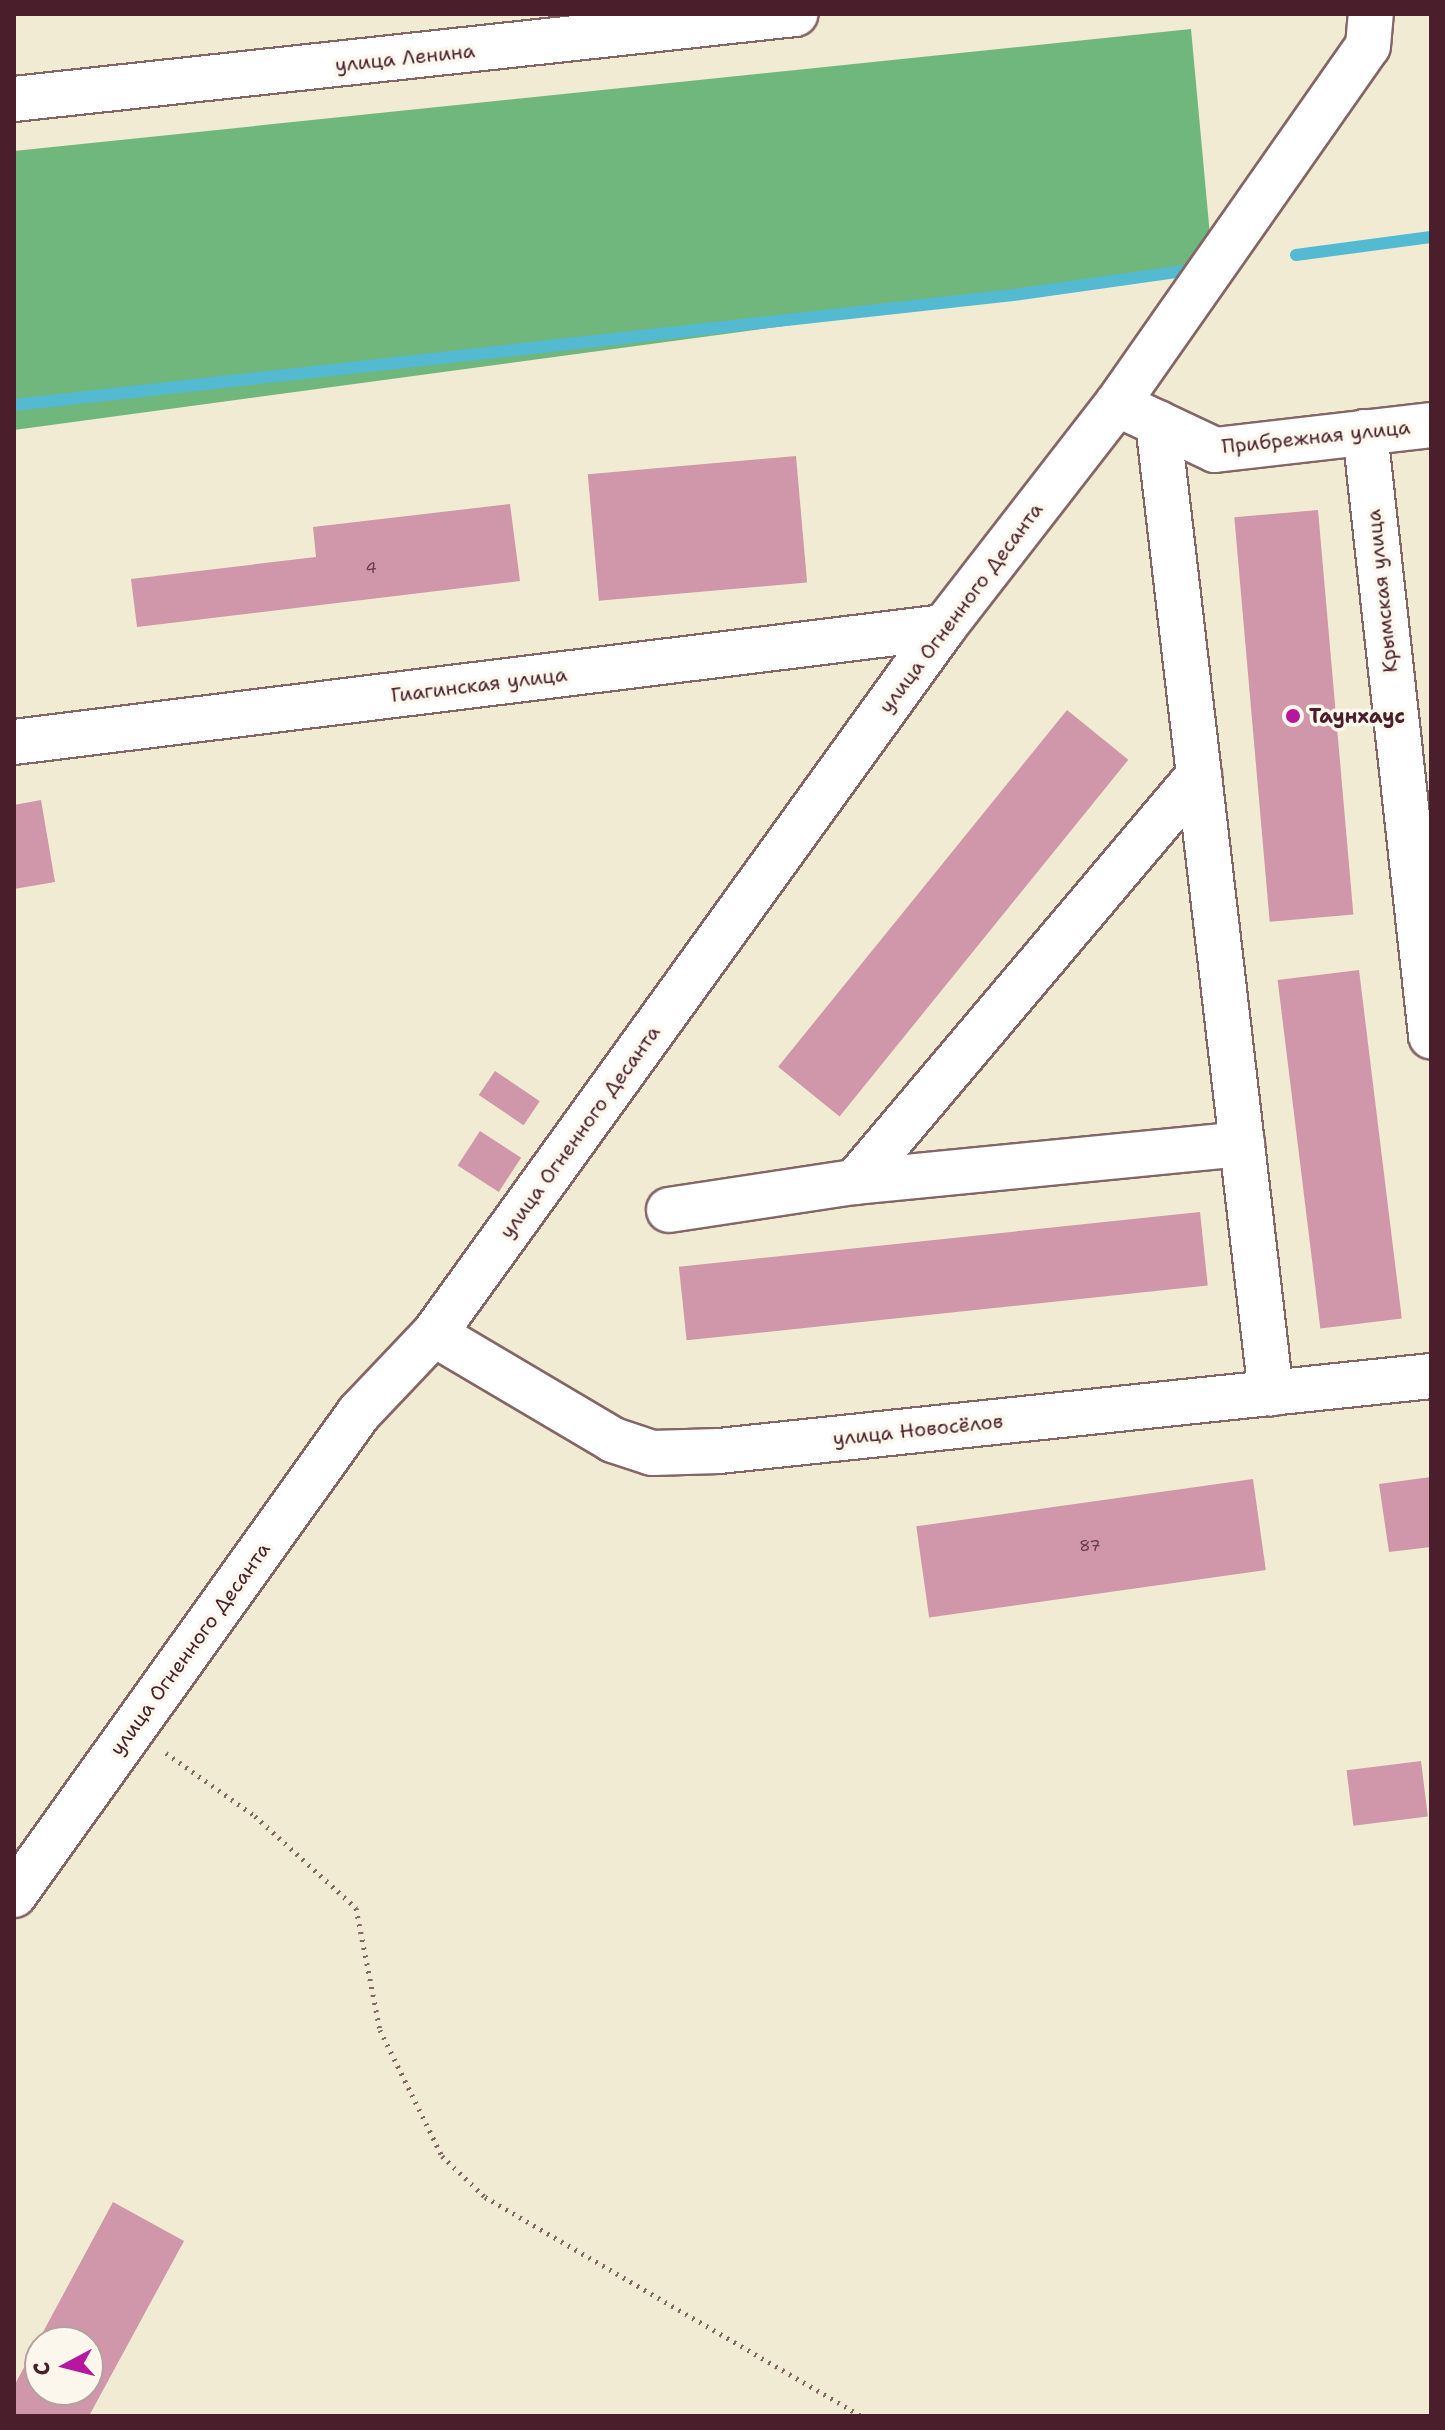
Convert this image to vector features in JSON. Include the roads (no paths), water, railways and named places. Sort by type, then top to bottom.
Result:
[{"type":"street","name":"улица Ленина","points":[[14,99],[795,14]]},
{"type":"street","name":"улица Огненного Десанта","points":[[14,1895],[359,1413],[434,1334],[944,627],[1117,404],[1368,46],[1371,14]]},
{"type":"street","points":[[1117,404],[1158,423],[1271,1393]]},
{"type":"street","name":"Прибрежная улица","points":[[1158,423],[1215,450],[1431,425]]},
{"type":"street","name":"Крымская улица","points":[[1365,432],[1431,1036]]},
{"type":"street","name":"Гиагинская улица","points":[[14,742],[944,627]]},
{"type":"street","points":[[855,1182],[1199,775]]},
{"type":"street","points":[[669,1210],[855,1182],[1242,1144]]},
{"type":"street","name":"улица Новосёлов","points":[[434,1334],[613,1440],[652,1453],[719,1451],[1431,1376]]},
{"type":"waterway","points":[[1296,255],[1431,237]]},
{"type":"waterway","points":[[14,405],[1013,295],[1199,269]]},
{"type":"place","name":"Таунхаус","points":[[1293,716]]}]
